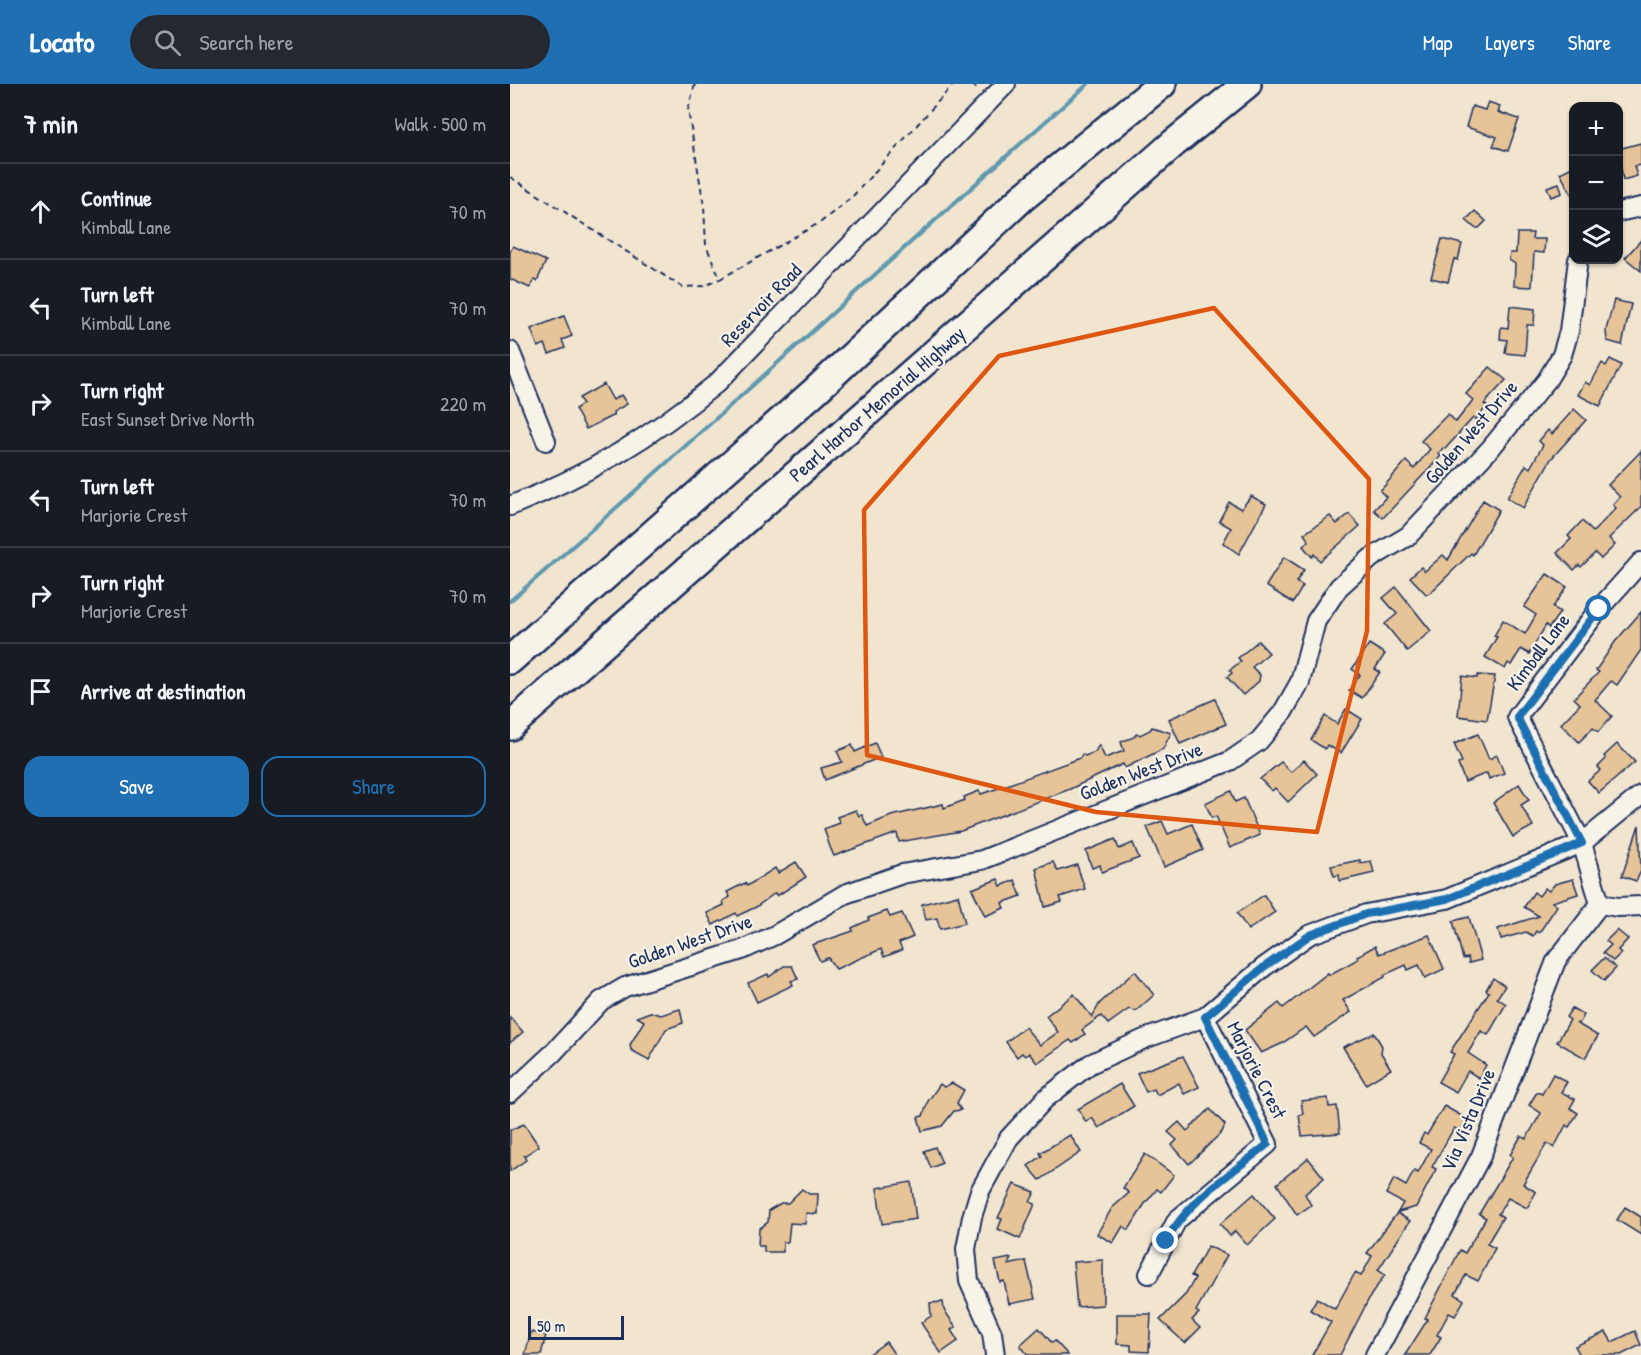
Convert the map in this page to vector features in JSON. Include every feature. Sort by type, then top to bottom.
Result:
[{"type":"highway","points":[[510,660],[815,392],[1022,198],[1162,84]]},
{"type":"highway","name":"Pearl Harbor Memorial Highway","points":[[510,726],[1165,151],[1246,84]]},
{"type":"street","name":"Reservoir Road","points":[[510,506],[564,485],[616,457],[669,422],[717,383],[1006,84]]},
{"type":"street","points":[[1623,211],[1641,207]]},
{"type":"street","name":"Golden West Drive","points":[[510,1093],[553,1053],[601,1001],[625,987],[742,950],[775,935],[845,894],[902,874],[982,860],[1230,761],[1259,741],[1283,712],[1300,682],[1316,621],[1339,586],[1371,558],[1408,536],[1490,449],[1547,380],[1562,355],[1569,331],[1577,264]]},
{"type":"street","points":[[510,351],[546,441]]},
{"type":"street","name":"Kimball Lane","points":[[1582,843],[1517,717],[1599,609],[1641,562]]},
{"type":"street","points":[[994,1355],[992,1333],[969,1281],[966,1249],[980,1191],[1009,1138],[1045,1099],[1090,1064],[1144,1039],[1205,1017],[1264,967],[1310,935],[1366,914],[1447,899],[1582,843],[1641,795]]},
{"type":"street","points":[[1582,843],[1600,904],[1618,907],[1641,906]]},
{"type":"street","name":"Via Vista Drive","points":[[1375,1355],[1481,1156],[1556,961],[1600,904]]},
{"type":"street","name":"Marjorie Crest","points":[[1149,1274],[1177,1220],[1192,1205],[1268,1144],[1205,1017]]},
{"type":"path","points":[[695,84],[688,110],[704,206],[706,245],[720,279]]},
{"type":"path","points":[[510,177],[682,287],[705,286],[821,222],[852,197],[954,84]]},
{"type":"highlighted area","points":[[1214,308],[1369,479],[1367,631],[1317,832],[1096,812],[867,755],[864,510],[999,356]]},
{"type":"building","points":[[1488,102],[1500,106],[1498,112],[1519,119],[1508,151],[1493,146],[1497,137],[1466,127],[1472,106],[1485,110]]},
{"type":"building","points":[[1641,143],[1641,165],[1634,166],[1637,176],[1623,180],[1623,156],[1623,148]]},
{"type":"building","points":[[1569,168],[1569,190],[1560,173]]},
{"type":"building","points":[[1559,183],[1562,193],[1551,197],[1547,187]]},
{"type":"building","points":[[1475,211],[1486,221],[1479,228],[1475,228],[1466,220]]},
{"type":"building","points":[[1517,233],[1533,233],[1532,239],[1545,239],[1544,253],[1534,252],[1532,287],[1514,286],[1515,264],[1509,260],[1510,253],[1516,253]]},
{"type":"building","points":[[1442,239],[1462,244],[1458,260],[1454,259],[1448,282],[1431,278]]},
{"type":"building","points":[[1641,240],[1641,271],[1625,258]]},
{"type":"building","points":[[513,246],[546,261],[537,281],[534,280],[530,288],[510,279],[510,252]]},
{"type":"building","points":[[1614,300],[1631,304],[1622,345],[1607,341],[1606,330]]},
{"type":"building","points":[[1510,306],[1535,309],[1534,325],[1527,325],[1525,355],[1505,353],[1507,340],[1500,339],[1501,327],[1508,328]]},
{"type":"building","points":[[564,316],[572,336],[562,340],[565,348],[549,354],[545,344],[538,347],[531,329]]},
{"type":"building","points":[[1610,359],[1621,365],[1600,406],[1578,395],[1585,382],[1590,385],[1602,363],[1606,366]]},
{"type":"building","points":[[1490,367],[1506,380],[1484,404],[1487,406],[1476,420],[1473,418],[1445,449],[1443,448],[1438,454],[1441,456],[1383,518],[1374,510],[1386,497],[1380,491],[1406,461],[1414,469],[1430,449],[1421,441],[1448,414],[1456,422],[1473,400],[1466,394]]},
{"type":"building","points":[[604,384],[613,400],[621,395],[627,404],[613,412],[614,415],[586,429],[575,409],[583,404],[579,398]]},
{"type":"building","points":[[1574,409],[1586,420],[1551,459],[1523,508],[1507,498],[1526,465],[1530,468],[1543,445],[1539,441],[1548,430],[1552,434]]},
{"type":"building","points":[[1641,451],[1641,507],[1609,538],[1615,545],[1601,559],[1595,553],[1581,567],[1579,565],[1574,570],[1557,553],[1571,539],[1568,536],[1582,521],[1593,532],[1616,508],[1613,505],[1620,497],[1608,485]]},
{"type":"building","points":[[1251,496],[1266,504],[1239,554],[1223,543],[1231,528],[1219,521],[1229,502],[1241,509]]},
{"type":"building","points":[[1483,500],[1499,510],[1473,555],[1471,553],[1430,593],[1426,594],[1410,577],[1421,567],[1425,571],[1443,555],[1448,560]]},
{"type":"building","points":[[1349,514],[1360,526],[1320,561],[1314,554],[1312,557],[1303,546],[1309,541],[1304,534],[1330,516],[1337,524]]},
{"type":"building","points":[[1284,557],[1304,570],[1296,582],[1303,586],[1293,603],[1266,586]]},
{"type":"building","points":[[1547,574],[1567,587],[1553,607],[1560,612],[1549,628],[1546,625],[1529,654],[1521,649],[1511,665],[1508,663],[1505,669],[1485,657],[1497,637],[1494,636],[1503,620],[1525,634],[1536,615],[1524,607]]},
{"type":"building","points":[[1396,587],[1431,631],[1407,651],[1385,624],[1397,614],[1383,598]]},
{"type":"building","points":[[1641,612],[1641,650],[1617,685],[1611,681],[1595,700],[1612,716],[1598,732],[1593,728],[1579,742],[1561,724],[1580,704],[1574,698],[1599,672],[1596,670],[1615,642]]},
{"type":"building","points":[[1258,641],[1269,653],[1252,667],[1260,675],[1259,681],[1243,695],[1227,677],[1232,673],[1230,670],[1241,661],[1238,658]]},
{"type":"building","points":[[1369,644],[1385,654],[1375,669],[1380,672],[1362,698],[1349,690],[1360,675],[1352,669]]},
{"type":"building","points":[[1478,675],[1495,676],[1487,720],[1458,716],[1462,676],[1477,678]]},
{"type":"building","points":[[1215,699],[1226,724],[1180,744],[1169,719]]},
{"type":"building","points":[[1346,709],[1362,719],[1341,753],[1327,745],[1325,749],[1311,740],[1325,716],[1337,724]]},
{"type":"building","points":[[1152,727],[1171,733],[1163,749],[1125,768],[1123,764],[1070,789],[961,831],[899,842],[897,833],[834,856],[830,847],[824,829],[840,823],[837,817],[856,810],[859,816],[862,815],[867,826],[891,816],[943,804],[944,808],[965,800],[964,797],[979,791],[981,794],[996,789],[1080,758],[1082,754],[1085,756],[1095,752],[1099,745],[1105,758],[1124,751],[1121,742],[1134,737],[1137,733],[1140,735]]},
{"type":"building","points":[[1478,734],[1489,759],[1497,755],[1504,773],[1489,779],[1487,773],[1465,782],[1458,764],[1462,762],[1454,744]]},
{"type":"building","points":[[875,743],[881,757],[825,780],[821,768],[842,762],[837,751],[852,745],[855,752]]},
{"type":"building","points":[[1617,744],[1635,762],[1599,793],[1588,781],[1601,770],[1598,767],[1606,759],[1604,756]]},
{"type":"building","points":[[1304,760],[1317,774],[1288,802],[1275,788],[1272,791],[1260,779],[1281,762],[1291,772]]},
{"type":"building","points":[[1519,784],[1529,800],[1521,805],[1533,826],[1513,837],[1493,803]]},
{"type":"building","points":[[1231,791],[1235,802],[1244,798],[1260,835],[1230,848],[1216,816],[1212,818],[1205,803]]},
{"type":"building","points":[[1162,821],[1168,834],[1192,824],[1203,850],[1164,867],[1147,827]]},
{"type":"building","points":[[1639,825],[1641,871],[1636,881],[1622,876]]},
{"type":"building","points":[[1115,839],[1119,849],[1133,843],[1139,858],[1102,872],[1100,865],[1092,868],[1086,851]]},
{"type":"building","points":[[1360,860],[1360,863],[1371,861],[1374,873],[1340,881],[1339,875],[1334,876],[1331,866]]},
{"type":"building","points":[[796,862],[806,877],[777,896],[775,893],[756,907],[737,916],[736,913],[713,925],[707,913],[724,905],[723,901],[730,897],[727,892],[745,883],[747,886],[775,868],[778,873]]},
{"type":"building","points":[[1053,862],[1058,871],[1077,865],[1085,889],[1060,897],[1062,902],[1045,907],[1036,868]]},
{"type":"building","points":[[998,879],[1001,886],[1015,880],[1021,896],[1002,903],[1004,908],[985,916],[972,889]]},
{"type":"building","points":[[1573,879],[1578,894],[1552,902],[1557,906],[1539,933],[1536,931],[1533,936],[1526,932],[1501,939],[1498,929],[1539,916],[1524,907],[1534,892],[1539,896],[1545,888],[1549,891],[1555,884]]},
{"type":"building","points":[[958,895],[965,923],[940,929],[937,918],[926,920],[922,904]]},
{"type":"building","points":[[1264,895],[1275,912],[1248,930],[1237,913]]},
{"type":"building","points":[[887,911],[890,917],[902,913],[913,937],[899,943],[902,950],[884,957],[881,949],[836,969],[828,958],[820,961],[812,945],[853,931],[852,928],[869,920],[868,918]]},
{"type":"building","points":[[1469,917],[1481,960],[1469,963],[1468,958],[1463,959],[1453,921]]},
{"type":"building","points":[[1617,930],[1628,939],[1618,950],[1621,953],[1613,961],[1603,953],[1611,945],[1606,941]]},
{"type":"building","points":[[1429,935],[1444,969],[1425,978],[1419,965],[1408,970],[1406,965],[1384,975],[1385,977],[1343,1000],[1351,1012],[1314,1037],[1306,1027],[1281,1044],[1261,1053],[1245,1030],[1279,1003],[1283,1008],[1328,973],[1329,975],[1358,959],[1357,956],[1375,946],[1379,954]]},
{"type":"building","points":[[1604,958],[1616,968],[1604,981],[1592,970]]},
{"type":"building","points":[[784,966],[792,966],[798,979],[791,981],[793,985],[757,1002],[748,983],[768,974],[769,977]]},
{"type":"building","points":[[1135,971],[1154,995],[1136,1011],[1129,1009],[1108,1024],[1101,1016],[1082,1030],[1085,1034],[1073,1043],[1070,1040],[1037,1063],[1029,1053],[1025,1056],[1022,1053],[1017,1057],[1006,1042],[1025,1027],[1040,1045],[1058,1032],[1046,1016],[1074,994],[1092,1017],[1100,1003]]},
{"type":"building","points":[[1493,978],[1505,986],[1497,998],[1506,1004],[1488,1035],[1481,1031],[1468,1053],[1486,1065],[1479,1078],[1468,1071],[1456,1092],[1438,1082],[1454,1054],[1450,1052],[1489,992],[1486,990]]},
{"type":"building","points":[[1572,1008],[1584,1015],[1579,1024],[1576,1023],[1598,1036],[1585,1058],[1557,1042],[1570,1020],[1566,1017]]},
{"type":"building","points":[[680,1009],[683,1023],[666,1029],[649,1060],[631,1050],[630,1045],[644,1021],[637,1017],[650,1012],[661,1015]]},
{"type":"building","points":[[510,1017],[523,1032],[510,1043]]},
{"type":"building","points":[[1374,1033],[1382,1046],[1381,1053],[1391,1069],[1366,1084],[1343,1047]]},
{"type":"building","points":[[1183,1056],[1199,1087],[1184,1094],[1179,1083],[1157,1095],[1154,1089],[1146,1092],[1137,1073]]},
{"type":"building","points":[[1553,1074],[1567,1082],[1561,1092],[1575,1099],[1570,1108],[1578,1113],[1569,1127],[1566,1125],[1554,1148],[1547,1143],[1523,1184],[1536,1192],[1527,1208],[1508,1198],[1498,1214],[1503,1217],[1487,1244],[1495,1248],[1478,1281],[1466,1275],[1455,1294],[1464,1300],[1455,1316],[1449,1313],[1437,1335],[1441,1337],[1430,1355],[1405,1355],[1428,1319],[1425,1318],[1460,1250],[1465,1253],[1486,1218],[1479,1214],[1513,1157],[1510,1155],[1521,1136],[1526,1139],[1541,1113],[1529,1105],[1537,1092],[1542,1094]]},
{"type":"building","points":[[952,1083],[964,1090],[957,1103],[961,1110],[954,1111],[942,1126],[922,1131],[918,1117],[923,1116],[928,1101],[940,1084],[944,1087]]},
{"type":"building","points":[[1120,1084],[1134,1106],[1099,1128],[1092,1118],[1086,1122],[1078,1109]]},
{"type":"building","points":[[1328,1098],[1329,1107],[1337,1106],[1340,1133],[1302,1136],[1299,1115],[1303,1114],[1301,1101]]},
{"type":"building","points":[[1444,1106],[1467,1119],[1461,1131],[1454,1128],[1432,1167],[1436,1169],[1416,1207],[1398,1212],[1403,1203],[1386,1194],[1394,1179],[1406,1186],[1414,1171],[1418,1173],[1431,1149],[1419,1143],[1424,1133],[1427,1135]]},
{"type":"building","points":[[1210,1109],[1225,1125],[1222,1132],[1189,1164],[1172,1145],[1177,1140],[1168,1132],[1179,1122],[1187,1131]]},
{"type":"building","points":[[524,1124],[539,1146],[524,1156],[526,1160],[510,1171],[510,1130]]},
{"type":"building","points":[[1070,1135],[1081,1152],[1040,1180],[1028,1166],[1042,1156],[1040,1153]]},
{"type":"building","points":[[935,1147],[942,1163],[931,1168],[924,1151]]},
{"type":"building","points":[[1145,1154],[1174,1175],[1161,1192],[1157,1189],[1129,1230],[1123,1226],[1113,1243],[1097,1234],[1112,1208],[1129,1193],[1123,1188]]},
{"type":"building","points":[[1308,1158],[1324,1178],[1305,1194],[1311,1205],[1297,1215],[1277,1184]]},
{"type":"building","points":[[911,1182],[916,1219],[882,1224],[877,1188]]},
{"type":"building","points":[[1014,1184],[1035,1192],[1030,1202],[1035,1204],[1020,1239],[998,1229],[1002,1219],[998,1218]]},
{"type":"building","points":[[802,1189],[809,1194],[818,1194],[817,1214],[806,1213],[805,1224],[790,1223],[788,1242],[783,1242],[783,1252],[764,1252],[764,1246],[758,1246],[759,1229],[768,1222],[769,1210],[781,1203],[788,1203]]},
{"type":"building","points":[[1254,1194],[1275,1219],[1247,1245],[1235,1231],[1230,1236],[1220,1224]]},
{"type":"building","points":[[1625,1207],[1641,1217],[1641,1235],[1617,1220]]},
{"type":"building","points":[[1397,1213],[1410,1221],[1378,1270],[1385,1275],[1371,1295],[1340,1355],[1312,1355],[1331,1322],[1310,1310],[1317,1298],[1335,1309],[1355,1273],[1361,1276],[1372,1256],[1367,1253]]},
{"type":"building","points":[[1208,1246],[1227,1255],[1196,1311],[1199,1313],[1192,1320],[1200,1328],[1185,1343],[1160,1320],[1186,1294],[1195,1278],[1191,1276]]},
{"type":"building","points":[[1011,1258],[1008,1265],[1026,1261],[1035,1299],[1009,1304],[1004,1281],[1000,1282],[995,1261]]},
{"type":"building","points":[[1103,1260],[1103,1305],[1077,1307],[1073,1262]]},
{"type":"building","points":[[943,1302],[944,1310],[956,1327],[951,1330],[958,1341],[941,1353],[921,1323],[931,1316],[930,1303]]},
{"type":"building","points":[[1117,1314],[1151,1314],[1149,1352],[1131,1351],[1131,1345],[1117,1344]]},
{"type":"building","points":[[1039,1328],[1052,1343],[1055,1341],[1068,1355],[1028,1355],[1020,1345]]},
{"type":"building","points":[[1635,1331],[1641,1345],[1621,1355],[1580,1355],[1575,1346],[1606,1332],[1612,1342]]},
{"type":"building","points":[[531,1332],[546,1335],[541,1355],[525,1355]]},
{"type":"building","points":[[886,1342],[895,1355],[868,1355]]},
{"type":"waterway","points":[[510,601],[656,473],[1088,84]]},
{"type":"route","points":[[1166,1241],[1177,1220],[1192,1205],[1268,1144],[1205,1017],[1264,967],[1310,935],[1366,914],[1447,899],[1582,843],[1517,717],[1599,609]]}]
